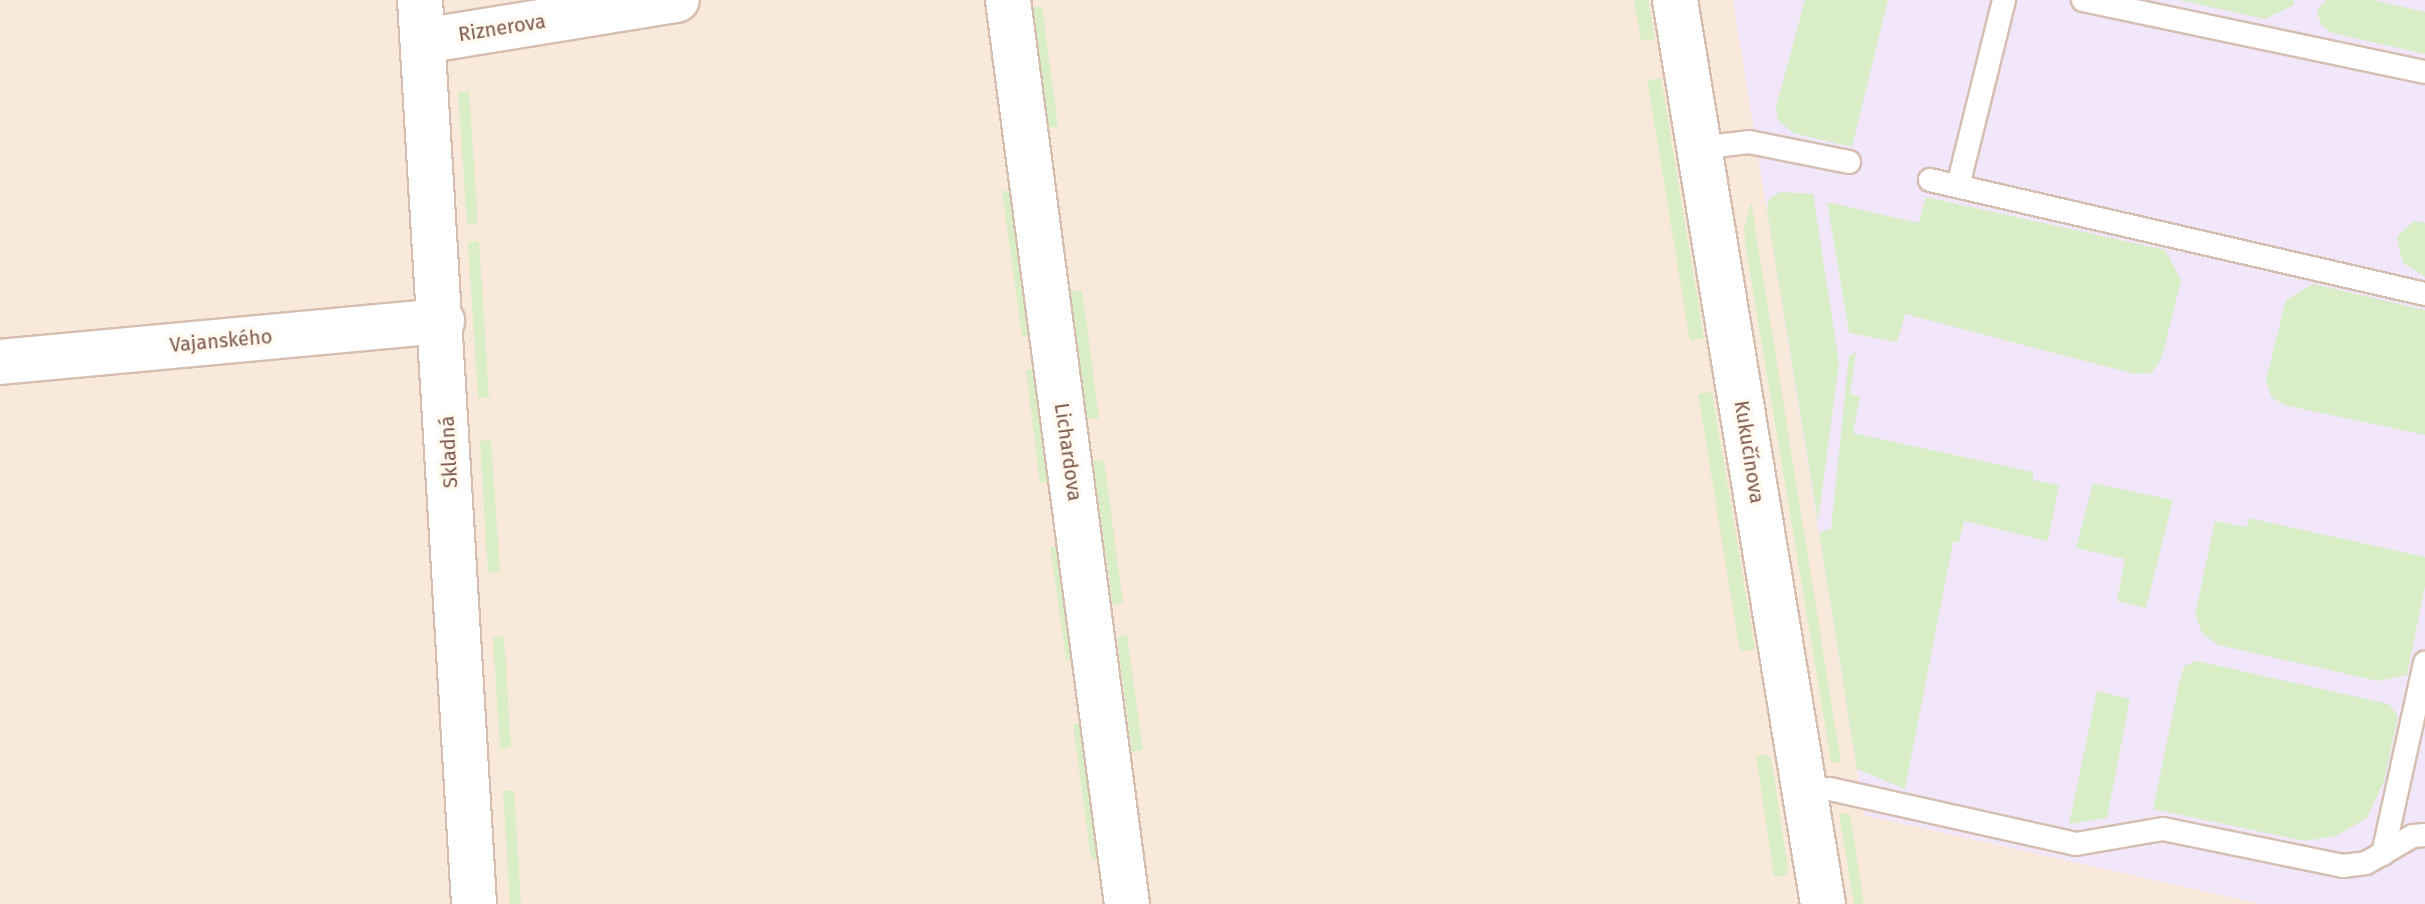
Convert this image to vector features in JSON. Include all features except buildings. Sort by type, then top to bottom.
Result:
[{"type":"street","name":"Riznerova","points":[[421,20],[677,0]]},
{"type":"street","name":"Lichardova","points":[[1008,0],[1127,904]]},
{"type":"street","name":"Kukučínova","points":[[1675,0],[1823,904]]},
{"type":"street","name":"Skladná","points":[[421,20],[442,321],[474,904]]},
{"type":"street","name":"Vajanského","points":[[0,362],[442,321]]},
{"type":"lane","points":[[1958,186],[2004,0]]},
{"type":"lane","points":[[2083,0],[2425,72]]},
{"type":"lane","points":[[1699,148],[1749,142],[1849,162]]},
{"type":"lane","points":[[1930,180],[2425,294]]},
{"type":"lane","points":[[2383,854],[2425,663]]},
{"type":"lane","points":[[1805,790],[1830,789],[2076,844],[2163,829],[2343,866],[2383,854],[2413,836],[2425,835]]},
{"type":"shaded area","points":[[0,0],[2425,0],[2425,904],[0,904]]},
{"type":"shaded area","points":[[1733,0],[2425,0],[2425,904],[2261,904],[1864,815]]},
{"type":"green space","points":[[1634,0],[1648,0],[1655,39],[1641,41]]},
{"type":"green space","points":[[1805,0],[1888,0],[1852,147],[1793,133],[1778,120],[1776,107]]},
{"type":"green space","points":[[2179,0],[2293,0],[2294,5],[2265,19]]},
{"type":"green space","points":[[2326,0],[2373,0],[2425,12],[2425,54],[2332,33],[2321,25],[2317,11]]},
{"type":"green space","points":[[1042,6],[1058,127],[1048,128],[1033,7]]},
{"type":"green space","points":[[1661,78],[1704,338],[1690,341],[1647,80]]},
{"type":"green space","points":[[469,91],[478,223],[467,224],[458,92]]},
{"type":"green space","points":[[1002,191],[1011,191],[1031,336],[1022,337]]},
{"type":"green space","points":[[1780,192],[1813,194],[1839,363],[1818,522],[1767,210],[1768,200]]},
{"type":"green space","points":[[1926,197],[2165,250],[2181,280],[2162,357],[2152,373],[2135,374],[1905,314],[1897,342],[1849,333],[1827,202],[1919,223]]},
{"type":"green space","points":[[1751,201],[1841,763],[1831,762],[1747,255],[1744,229]]},
{"type":"green space","points":[[2414,221],[2425,223],[2425,277],[2403,263],[2400,253],[2397,237]]},
{"type":"green space","points":[[479,241],[489,398],[478,398],[468,242]]},
{"type":"green space","points":[[2313,284],[2425,310],[2425,435],[2284,405],[2271,397],[2266,380],[2286,300]]},
{"type":"green space","points":[[1082,290],[1099,418],[1087,419],[1070,292]]},
{"type":"green space","points":[[1856,352],[1850,394],[1860,397],[1853,433],[2033,472],[2033,480],[2059,485],[2048,541],[1964,521],[1959,542],[1953,542],[1905,789],[1857,769],[1819,532],[1831,529],[1849,356]]},
{"type":"green space","points":[[1036,369],[1050,482],[1040,483],[1026,370]]},
{"type":"green space","points":[[1712,392],[1755,649],[1740,651],[1698,394]]},
{"type":"green space","points":[[491,440],[500,572],[488,573],[480,441]]},
{"type":"green space","points":[[1104,460],[1123,603],[1113,605],[1093,461]]},
{"type":"green space","points":[[2093,483],[2173,500],[2146,608],[2117,601],[2125,559],[2076,548]]},
{"type":"green space","points":[[2249,518],[2425,557],[2425,586],[2407,675],[2378,681],[2218,645],[2202,633],[2195,615],[2215,521],[2247,527]]},
{"type":"green space","points":[[1050,547],[1059,547],[1074,658],[1066,660]]},
{"type":"green space","points":[[1127,635],[1143,750],[1132,752],[1117,637]]},
{"type":"green space","points":[[504,636],[511,748],[500,749],[493,637]]},
{"type":"green space","points":[[2197,661],[2389,704],[2398,716],[2384,781],[2367,818],[2336,836],[2305,841],[2153,809],[2184,666]]},
{"type":"green space","points":[[2097,691],[2130,699],[2107,818],[2069,824]]},
{"type":"green space","points":[[1083,723],[1102,859],[1091,859],[1073,724]]},
{"type":"green space","points":[[1765,754],[1771,759],[1788,868],[1786,875],[1774,877],[1756,756]]},
{"type":"green space","points":[[514,790],[521,904],[510,904],[503,791]]},
{"type":"green space","points":[[1839,813],[1850,815],[1864,904],[1854,904]]}]
